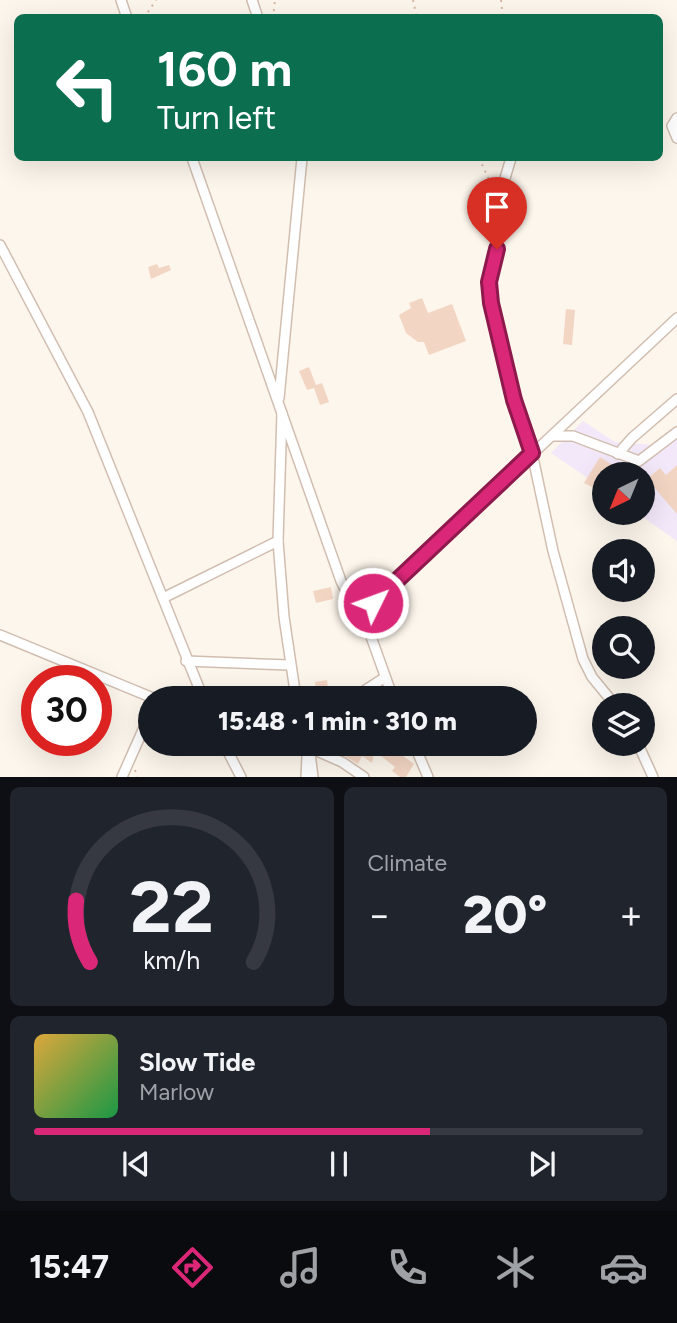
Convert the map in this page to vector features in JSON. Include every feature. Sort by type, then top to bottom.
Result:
[{"type":"street","points":[[677,118],[672,126],[677,138]]},
{"type":"street","points":[[193,161],[341,581],[349,597],[360,606],[388,686]]},
{"type":"street","points":[[279,400],[302,161]]},
{"type":"street","points":[[510,161],[498,202],[497,249],[489,282],[491,303],[514,400],[532,453],[553,551],[583,659],[592,677],[605,693]]},
{"type":"street","points":[[0,245],[88,412],[197,686]]},
{"type":"street","points":[[360,606],[381,596],[677,318]]},
{"type":"street","points":[[618,454],[632,438],[677,399]]},
{"type":"street","points":[[283,412],[280,427],[282,487],[278,541],[289,665],[293,686]]},
{"type":"street","points":[[552,436],[573,436],[635,461],[647,458],[677,432]]},
{"type":"street","points":[[163,598],[278,541]]},
{"type":"street","points":[[0,635],[138,691]]},
{"type":"street","points":[[186,661],[289,665]]},
{"type":"street","points":[[372,686],[384,678]]},
{"type":"street","points":[[122,777],[138,741]]},
{"type":"street","points":[[230,756],[241,777]]},
{"type":"street","points":[[306,777],[307,756]]},
{"type":"street","points":[[310,756],[313,777]]},
{"type":"street","points":[[327,756],[364,777]]},
{"type":"street","points":[[419,756],[429,777]]},
{"type":"street","points":[[643,756],[653,777]]},
{"type":"path","points":[[480,161],[498,202]]},
{"type":"shaded area","points":[[583,421],[615,442],[668,446],[677,438],[677,541],[654,525],[655,462],[592,462],[592,481],[551,453]]},
{"type":"building","points":[[157,264],[159,268],[169,265],[171,270],[151,279],[148,267]]},
{"type":"building","points":[[422,298],[428,313],[452,304],[466,341],[429,355],[424,342],[418,342],[406,333],[399,315],[411,308],[409,303]]},
{"type":"building","points":[[566,309],[575,310],[572,345],[563,344]]},
{"type":"building","points":[[309,367],[316,385],[322,383],[329,402],[320,405],[314,388],[307,390],[299,371]]},
{"type":"building","points":[[677,465],[677,514],[655,488],[655,472],[660,468],[666,475]]},
{"type":"building","points":[[592,470],[592,487],[584,483]]},
{"type":"building","points":[[331,587],[333,599],[316,603],[313,591]]},
{"type":"building","points":[[327,680],[328,686],[316,686],[315,682]]},
{"type":"building","points":[[345,756],[362,756],[358,764]]},
{"type":"building","points":[[362,756],[373,756],[372,763]]},
{"type":"building","points":[[381,756],[403,756],[414,764],[406,777],[400,777],[392,771],[395,767]]},
{"type":"route","points":[[373,603],[532,453],[514,400],[506,357],[491,303],[489,282],[497,249]]}]
